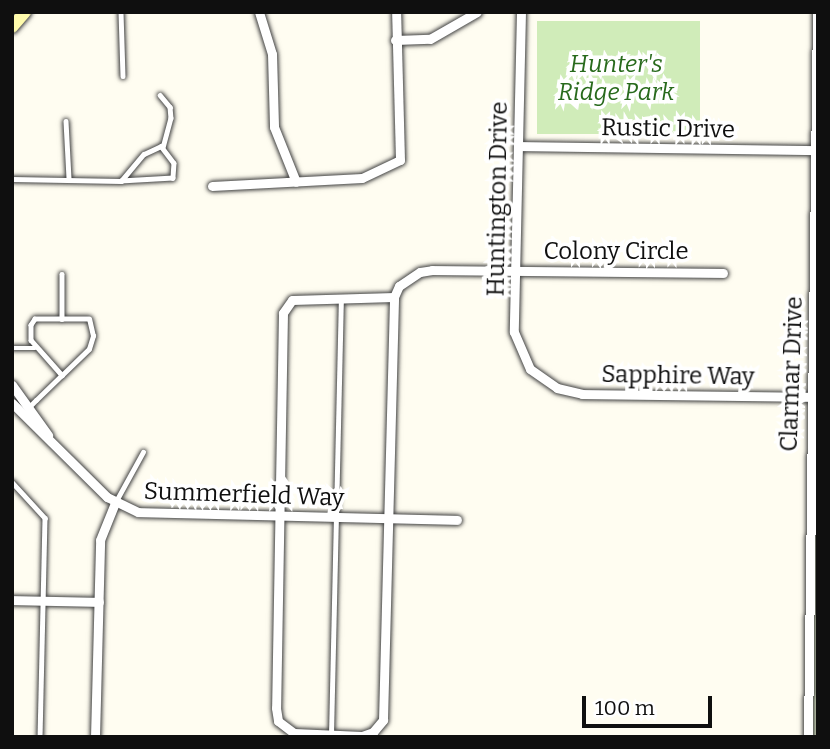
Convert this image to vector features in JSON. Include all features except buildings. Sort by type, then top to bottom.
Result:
[{"type":"street","points":[[12,27],[25,12]]},
{"type":"street","points":[[259,12],[272,54],[274,127],[296,182]]},
{"type":"street","points":[[212,186],[362,178],[400,160],[396,12]]},
{"type":"street","points":[[395,40],[430,39],[477,12]]},
{"type":"street","name":"Huntington Drive","points":[[520,12],[516,344],[530,369],[541,379]]},
{"type":"street","name":"Clarmar Drive","points":[[808,737],[813,636],[816,396],[817,12]]},
{"type":"street","name":"Rustic Drive","points":[[519,146],[817,150]]},
{"type":"street","name":"Colony Circle","points":[[394,297],[399,286],[419,272],[723,273]]},
{"type":"street","points":[[394,297],[383,720],[370,734],[295,733],[277,716],[283,313],[292,300],[394,297]]},
{"type":"street","name":"Sapphire Way","points":[[541,379],[582,394],[816,396]]},
{"type":"street","name":"Summerfield Way","points":[[12,385],[26,411],[54,444],[115,503],[150,514],[457,520]]},
{"type":"street","name":"Summerfield Way","points":[[12,403],[26,411]]},
{"type":"street","points":[[95,737],[101,534],[115,503]]},
{"type":"street","points":[[12,600],[99,602]]},
{"type":"lane","points":[[121,12],[123,76]]},
{"type":"lane","points":[[12,179],[121,181],[173,178],[174,163],[163,147],[171,118],[170,107],[160,95]]},
{"type":"lane","points":[[66,121],[69,179]]},
{"type":"lane","points":[[121,181],[144,154],[163,147]]},
{"type":"lane","points":[[62,274],[62,319]]},
{"type":"lane","points":[[331,735],[341,298]]},
{"type":"lane","points":[[26,411],[89,349],[93,336],[89,319],[35,319],[30,340],[62,375]]},
{"type":"lane","points":[[12,348],[36,348]]},
{"type":"lane","points":[[115,503],[143,453]]},
{"type":"lane","points":[[12,482],[45,518],[40,737]]},
{"type":"green space","name":"Hunter's Ridge Park","points":[[537,21],[700,21],[700,134],[537,134]]},
{"type":"green space","points":[[809,469],[818,469],[818,737],[809,737]]}]
